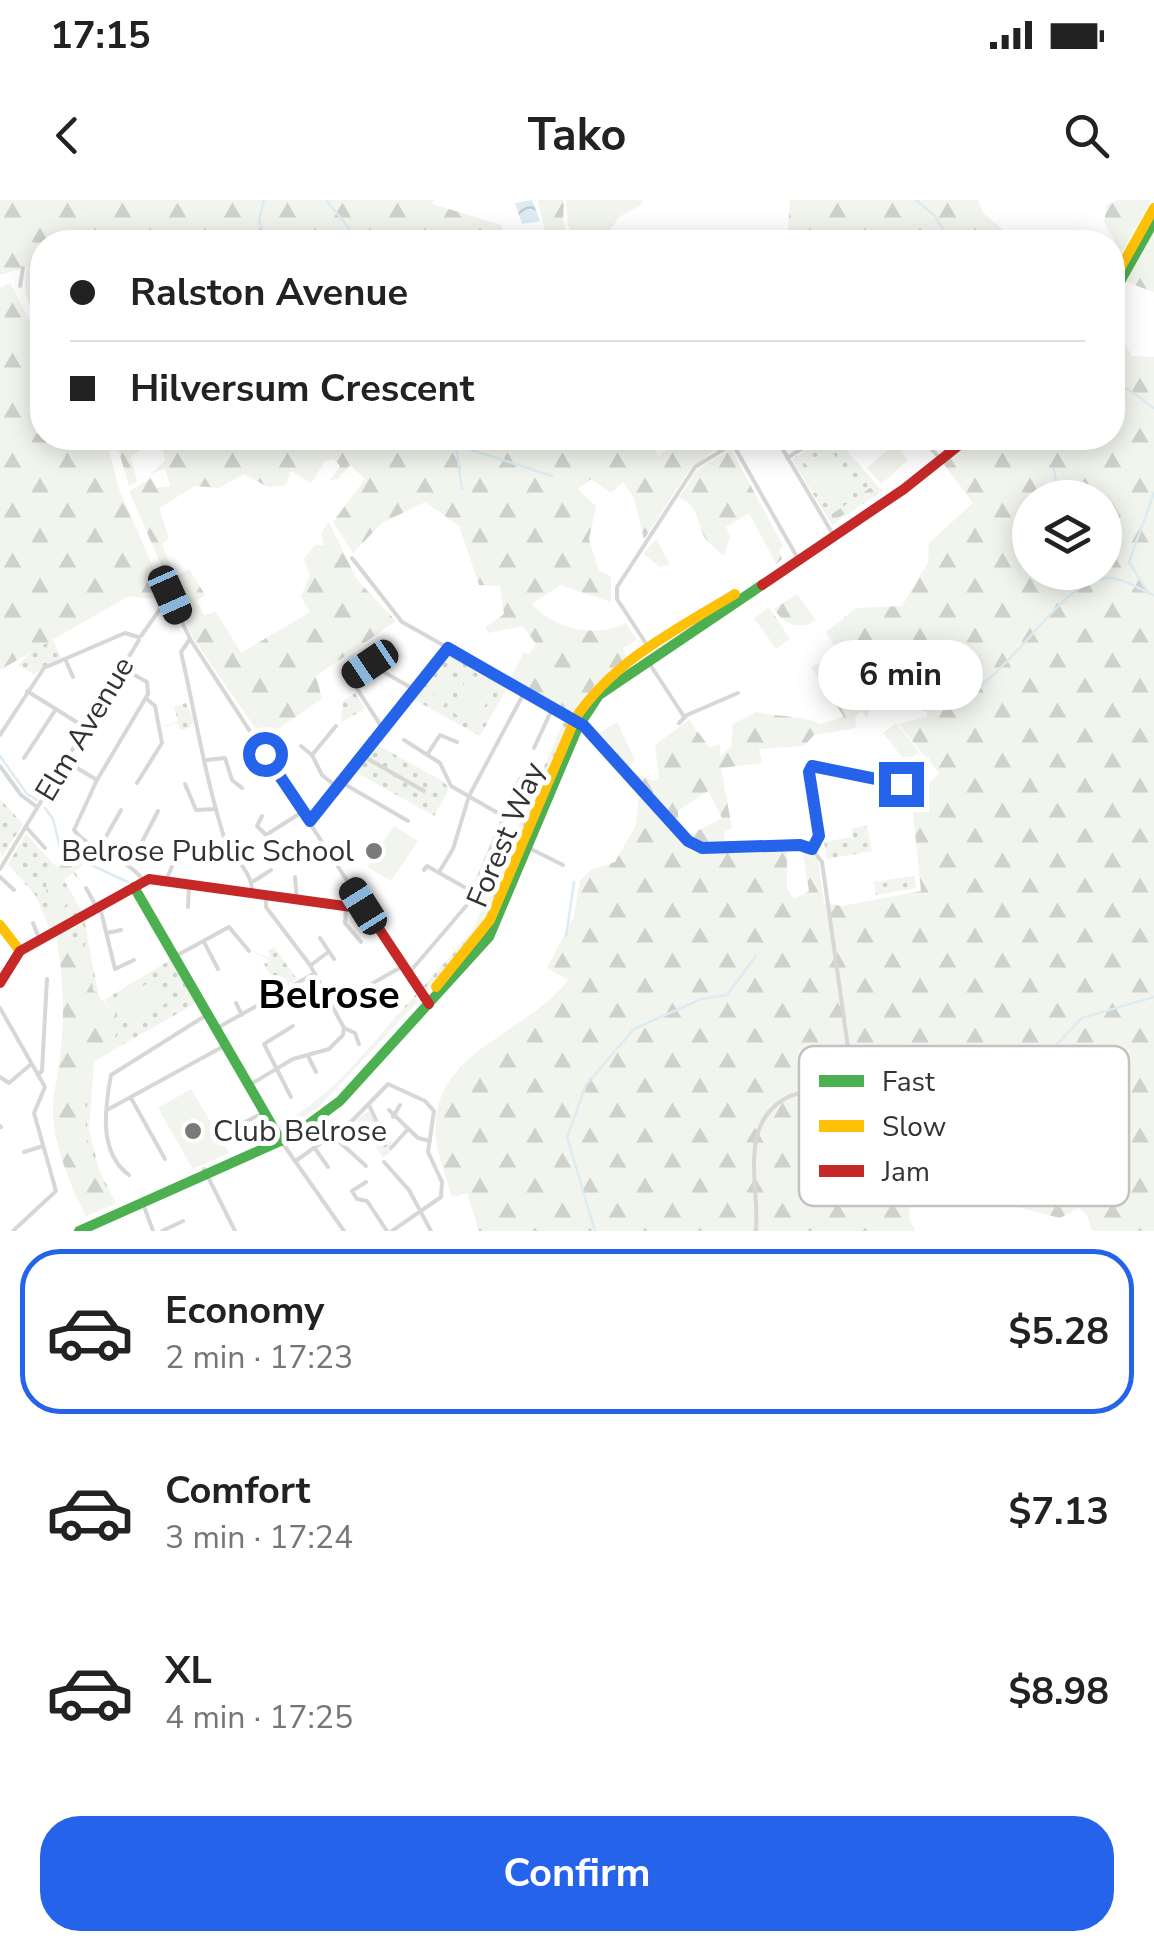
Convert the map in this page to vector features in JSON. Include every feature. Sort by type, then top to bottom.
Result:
[{"type":"main road","points":[[1125,259],[1154,208]]},
{"type":"main road","points":[[1125,273],[1154,221]]},
{"type":"main road","name":"Forest Way","points":[[70,1231],[279,1139],[335,1106],[489,937],[578,721],[596,689],[622,667],[796,557],[944,450]]},
{"type":"main road","name":"Forest Way","points":[[578,721],[602,692],[666,638],[904,488],[953,450]]},
{"type":"main road","points":[[0,983],[20,951],[139,884],[166,880],[252,887],[266,896],[364,908],[427,1002]]},
{"type":"main road","points":[[139,884],[174,958],[279,1139]]},
{"type":"main road","points":[[0,926],[20,951]]},
{"type":"main road","name":"Forest Way","points":[[79,1231],[205,1171]]},
{"type":"street","points":[[20,286],[22,268]]},
{"type":"street","points":[[718,450],[695,468],[616,586],[618,599],[683,718],[707,703],[738,693]]},
{"type":"street","points":[[735,450],[796,557]]},
{"type":"street","points":[[783,450],[831,531]]},
{"type":"street","points":[[787,458],[800,450]]},
{"type":"street","points":[[932,450],[937,456]]},
{"type":"street","points":[[352,558],[400,620],[578,721],[695,846],[800,845],[812,849],[823,870],[850,1046]]},
{"type":"street","name":"Elm Avenue","points":[[0,868],[139,638],[170,595],[190,640]]},
{"type":"street","points":[[0,735],[44,668],[125,633],[139,638]]},
{"type":"street","points":[[271,870],[252,887],[226,842],[181,652],[190,640],[364,908]]},
{"type":"street","points":[[310,821],[448,648]]},
{"type":"street","points":[[383,730],[350,678],[386,653],[394,657]]},
{"type":"street","points":[[65,659],[74,677]]},
{"type":"street","points":[[370,664],[415,690]]},
{"type":"street","points":[[122,668],[147,682],[146,698],[97,780],[74,830],[121,860],[139,884]]},
{"type":"street","points":[[440,872],[453,849],[469,796],[524,690]]},
{"type":"street","points":[[27,692],[86,728]]},
{"type":"street","points":[[138,783],[162,743],[155,706],[146,698]]},
{"type":"street","points":[[534,748],[552,706]]},
{"type":"street","points":[[24,758],[56,709]]},
{"type":"street","points":[[312,755],[336,726]]},
{"type":"street","points":[[427,755],[440,735],[457,742]]},
{"type":"street","points":[[404,740],[442,765],[450,785],[504,816]]},
{"type":"street","points":[[302,746],[322,774],[408,821]]},
{"type":"street","points":[[362,755],[424,791]]},
{"type":"street","points":[[205,760],[224,756],[232,780],[242,788]]},
{"type":"street","points":[[66,761],[97,780]]},
{"type":"street","points":[[0,766],[21,795],[37,807]]},
{"type":"street","points":[[812,849],[819,836],[810,767],[901,784]]},
{"type":"street","points":[[330,1007],[406,970],[436,946],[473,892],[520,779]]},
{"type":"street","points":[[185,784],[196,810],[217,808]]},
{"type":"street","points":[[99,849],[121,810]]},
{"type":"street","points":[[121,860],[142,842],[158,811]]},
{"type":"street","points":[[262,816],[257,826],[266,835],[302,812]]},
{"type":"street","points":[[454,820],[461,822]]},
{"type":"street","points":[[26,827],[45,848]]},
{"type":"street","points":[[166,880],[180,846]]},
{"type":"street","points":[[525,847],[563,864]]},
{"type":"street","points":[[424,870],[427,866],[473,892]]},
{"type":"street","points":[[0,877],[14,890]]},
{"type":"street","points":[[295,877],[297,900]]},
{"type":"street","points":[[188,907],[190,884]]},
{"type":"street","points":[[86,888],[98,907],[115,969],[134,960]]},
{"type":"street","points":[[266,896],[266,907],[310,965],[330,1007],[344,1028],[355,1034],[359,1044]]},
{"type":"street","points":[[346,908],[346,922],[361,942]]},
{"type":"street","points":[[33,923],[40,940]]},
{"type":"street","points":[[174,958],[232,927],[249,951]]},
{"type":"street","points":[[107,933],[120,930]]},
{"type":"street","points":[[320,938],[334,959]]},
{"type":"street","points":[[203,941],[218,969]]},
{"type":"street","points":[[310,965],[328,953]]},
{"type":"street","points":[[215,1029],[315,973]]},
{"type":"street","points":[[38,1075],[47,979]]},
{"type":"street","points":[[368,986],[382,1006]]},
{"type":"street","points":[[262,988],[268,1000]]},
{"type":"street","points":[[236,1003],[242,1014]]},
{"type":"street","points":[[0,1008],[45,1087],[34,1113],[56,1191],[14,1231]]},
{"type":"street","points":[[129,1175],[110,1151],[107,1110],[115,1068],[207,1015]]},
{"type":"street","points":[[291,1097],[264,1042],[294,1026]]},
{"type":"street","points":[[247,1086],[334,1045],[344,1028]]},
{"type":"street","points":[[107,1110],[224,1046]]},
{"type":"street","points":[[308,1056],[316,1072]]},
{"type":"street","points":[[0,1076],[9,1084],[32,1064]]},
{"type":"street","points":[[297,1160],[333,1136],[391,1083],[426,1101],[434,1114],[428,1152],[442,1193],[438,1201],[389,1231],[367,1200],[357,1199],[352,1191],[366,1182]]},
{"type":"street","points":[[756,1231],[753,1160],[764,1122],[788,1096],[799,1094]]},
{"type":"street","points":[[131,1098],[165,1159]]},
{"type":"street","points":[[369,1105],[383,1135]]},
{"type":"street","points":[[394,1117],[400,1106]]},
{"type":"street","points":[[389,1110],[430,1142]]},
{"type":"street","points":[[233,1128],[263,1112]]},
{"type":"street","points":[[390,1148],[418,1121]]},
{"type":"street","points":[[333,1136],[364,1161]]},
{"type":"street","points":[[279,1139],[344,1231]]},
{"type":"street","points":[[24,1152],[43,1146]]},
{"type":"street","points":[[315,1149],[328,1167]]},
{"type":"street","points":[[384,1162],[406,1186],[431,1231]]},
{"type":"street","points":[[205,1171],[235,1231]]},
{"type":"street","points":[[145,1209],[154,1231]]},
{"type":"street","points":[[162,1231],[183,1221]]},
{"type":"green space","points":[[0,200],[434,200],[432,204],[502,225],[502,230],[30,230],[30,306],[26,296],[27,267],[0,275]]},
{"type":"green space","points":[[538,200],[564,200],[566,230],[544,230]]},
{"type":"green space","points":[[566,200],[643,200],[640,206],[619,217],[610,230],[570,230]]},
{"type":"green space","points":[[790,200],[978,200],[983,213],[1004,230],[788,230]]},
{"type":"green space","points":[[1117,200],[1151,200],[1125,247],[1125,230],[1108,230],[1104,222],[1107,205]]},
{"type":"green space","points":[[1154,230],[1154,292],[1126,282]]},
{"type":"green space","points":[[10,283],[30,321],[30,450],[109,450],[119,489],[164,592],[152,599],[129,596],[0,670],[0,288]]},
{"type":"green space","points":[[1125,344],[1132,356],[1154,357],[1154,1231],[1092,1231],[1087,1215],[1079,1208],[1060,1218],[1013,1206],[1129,1206],[1129,1046],[799,1046],[799,1206],[909,1206],[909,1218],[915,1231],[479,1231],[467,1193],[452,1197],[438,1151],[437,1114],[445,1088],[480,1049],[549,1000],[568,980],[547,968],[574,916],[580,880],[591,870],[615,862],[636,825],[639,794],[693,853],[787,849],[787,889],[794,899],[809,891],[802,849],[818,858],[824,903],[842,906],[921,891],[911,794],[899,775],[910,768],[928,784],[939,773],[898,724],[927,717],[925,700],[873,702],[867,717],[861,712],[855,717],[856,728],[814,735],[804,746],[759,749],[762,763],[721,768],[732,828],[725,832],[724,845],[696,842],[690,835],[722,818],[708,791],[678,811],[678,823],[632,772],[654,781],[659,778],[655,745],[689,720],[710,748],[720,744],[720,757],[731,747],[733,724],[756,712],[821,724],[844,717],[811,667],[831,658],[834,646],[826,632],[856,608],[902,606],[928,562],[929,543],[973,503],[943,463],[959,450],[1125,450]]},
{"type":"green space","points":[[118,450],[140,450],[131,457],[137,481],[129,486]]},
{"type":"green space","points":[[163,450],[655,450],[658,456],[666,450],[715,450],[690,469],[644,539],[634,498],[623,482],[611,493],[591,479],[578,489],[596,506],[589,539],[599,571],[611,576],[611,602],[560,585],[532,604],[551,620],[576,629],[602,630],[626,623],[637,640],[623,648],[628,660],[597,682],[574,714],[512,679],[536,644],[523,626],[488,633],[486,627],[504,614],[500,586],[479,585],[459,526],[425,502],[382,523],[353,553],[333,522],[365,479],[350,465],[338,479],[330,480],[340,466],[334,459],[325,461],[311,483],[291,471],[286,485],[268,487],[244,474],[219,488],[195,486],[159,508],[169,538],[162,544],[175,577],[189,569],[205,595],[196,601],[204,615],[216,612],[241,653],[310,612],[301,596],[310,575],[304,559],[315,545],[324,545],[321,533],[329,522],[358,581],[396,621],[316,676],[322,699],[263,739],[193,638],[129,491],[151,478],[157,488],[170,486],[165,468],[149,475],[165,461]]},
{"type":"green space","points":[[732,450],[783,546],[779,551],[782,559],[776,564],[749,513],[726,527],[730,536],[724,556],[705,538],[690,505],[679,498],[697,470]]},
{"type":"green space","points":[[807,450],[846,450],[882,491],[832,525],[792,459]]},
{"type":"green space","points":[[831,450],[857,490],[832,505],[805,463]]},
{"type":"green space","points":[[887,450],[899,450],[908,460],[881,484],[867,468]]},
{"type":"green space","points":[[870,488],[882,491],[831,522],[832,514]]},
{"type":"green space","points":[[656,539],[670,564],[660,567],[643,554]]},
{"type":"green space","points":[[797,594],[816,620],[793,625],[774,609]]},
{"type":"green space","points":[[769,607],[790,639],[776,649],[754,618]]},
{"type":"green space","points":[[50,634],[61,658],[33,674],[18,665]]},
{"type":"green space","points":[[524,652],[539,660],[525,686],[511,677]]},
{"type":"green space","points":[[450,654],[508,686],[480,736],[413,699]]},
{"type":"green space","points":[[446,673],[459,680],[441,710],[429,703],[436,690],[431,687],[439,685]]},
{"type":"green space","points":[[470,674],[495,688],[474,725],[449,710]]},
{"type":"green space","points":[[355,693],[365,709],[341,722],[343,701]]},
{"type":"green space","points":[[186,703],[194,720],[189,728],[180,730],[178,723],[163,727],[178,721],[174,707]]},
{"type":"green space","points":[[565,719],[569,722],[482,927],[425,991],[422,988],[472,931]]},
{"type":"green space","points":[[617,722],[635,760],[629,767],[599,733]]},
{"type":"green space","points":[[896,723],[919,752],[906,762],[883,733]]},
{"type":"green space","points":[[376,744],[444,782],[449,789],[434,816],[354,771]]},
{"type":"green space","points":[[0,799],[23,824],[2,857],[0,851]]},
{"type":"green space","points":[[394,826],[418,841],[391,881],[367,867]]},
{"type":"green space","points":[[867,826],[872,851],[827,859],[824,842],[851,837],[854,845],[852,828]]},
{"type":"green space","points":[[26,834],[57,868],[68,860],[83,864],[75,872],[82,883],[73,873],[64,880],[82,912],[50,930],[36,896],[8,864]]},
{"type":"green space","points":[[68,860],[77,862],[58,878],[60,896],[68,903],[58,913],[61,924],[55,927],[46,890],[47,867],[53,863],[58,868]]},
{"type":"green space","points":[[914,876],[916,888],[876,895],[874,882]]},
{"type":"green space","points":[[84,918],[99,998],[116,1015],[104,1000],[170,960],[196,1003],[94,1061],[89,1129],[99,1170],[116,1203],[86,1216],[61,1155],[53,1105],[63,1012],[56,935]]},
{"type":"green space","points":[[56,935],[82,951],[87,941],[93,990],[116,1015],[118,1030],[107,1054],[94,1061],[85,1118],[97,1169],[116,1203],[86,1216],[66,1171],[54,1121],[63,1012]]},
{"type":"green space","points":[[274,947],[297,979],[279,990],[264,964],[270,960],[254,953],[271,958],[268,951]]},
{"type":"green space","points":[[154,979],[169,1001],[130,1028],[114,1005]]},
{"type":"green space","points":[[416,994],[418,1001],[318,1108],[278,1131],[275,1127],[334,1085]]},
{"type":"green space","name":"Club Belrose","points":[[191,1089],[229,1153],[193,1169],[158,1108]]},
{"type":"green space","points":[[371,1109],[384,1136],[391,1139],[392,1151],[383,1158],[357,1120]]},
{"type":"water","points":[[532,200],[540,221],[522,224],[515,203]]},
{"type":"waterway","points":[[262,230],[259,220],[264,200]]},
{"type":"waterway","points":[[326,200],[350,230]]},
{"type":"waterway","points":[[916,200],[935,216],[943,230]]},
{"type":"waterway","points":[[1125,389],[1154,408]]},
{"type":"waterway","points":[[457,450],[462,489]]},
{"type":"waterway","points":[[471,450],[552,476]]},
{"type":"waterway","points":[[1054,469],[1056,480]]},
{"type":"waterway","points":[[1148,592],[1129,562],[1154,493]]},
{"type":"waterway","points":[[923,710],[953,702],[980,686],[1068,597],[1089,583],[1117,579],[1154,595]]},
{"type":"waterway","points":[[0,756],[27,794],[37,800]]},
{"type":"waterway","points":[[45,808],[53,819],[62,856],[76,858],[128,882]]},
{"type":"waterway","points":[[566,937],[574,882]]},
{"type":"waterway","points":[[595,1231],[567,1137],[586,1085],[634,1029],[701,999],[727,995],[756,956]]},
{"type":"waterway","points":[[1055,1046],[1082,1018],[1154,997]]},
{"type":"traffic: fast","points":[[1125,273],[1154,221]]},
{"type":"traffic: fast","points":[[79,1231],[294,1135],[340,1101],[489,937],[578,727],[599,695],[762,585]]},
{"type":"traffic: fast","points":[[134,887],[281,1141]]},
{"type":"traffic: slow","points":[[1125,260],[1154,208]]},
{"type":"traffic: slow","points":[[436,987],[490,920],[575,719],[627,663],[735,594]]},
{"type":"traffic: slow","points":[[0,925],[20,951]]},
{"type":"traffic: jam","points":[[762,585],[904,489],[953,450]]},
{"type":"traffic: jam","points":[[0,983],[20,951],[149,879],[366,909],[429,1004]]},
{"type":"place","name":"Belrose Public School","points":[[374,851]]},
{"type":"place","name":"Club Belrose","points":[[193,1131]]},
{"type":"district","name":"Belrose","points":[[329,995]]},
{"type":"route","points":[[265,754],[310,821],[448,648],[584,726],[695,846],[800,845],[812,849],[819,840],[809,772],[812,766],[901,784]]}]
